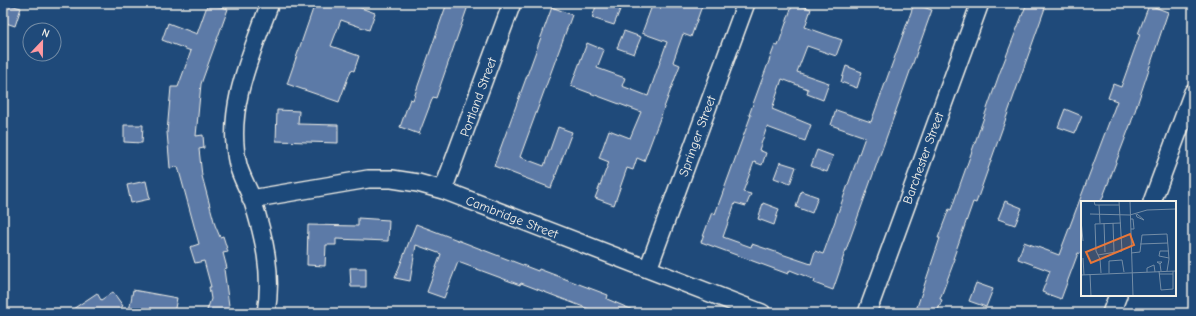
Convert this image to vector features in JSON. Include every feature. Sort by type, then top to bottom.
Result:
[{"type":"street","points":[[266,313],[270,277],[259,223],[238,165],[235,131],[236,105],[242,78],[270,3]]},
{"type":"street","name":"Portland Street","points":[[443,190],[512,3]]},
{"type":"street","name":"Springer Street","points":[[648,269],[746,3]]},
{"type":"street","name":"Barchester Street","points":[[866,313],[980,3]]},
{"type":"street","points":[[1152,201],[1193,92]]},
{"type":"street","name":"Cambridge Street","points":[[251,199],[368,179],[392,179],[418,183],[443,190],[762,313]]},
{"type":"street","points":[[1111,313],[1118,296]]},
{"type":"building","points":[[3,3],[21,8],[15,26],[3,22]]},
{"type":"building","points":[[208,3],[228,9],[201,84],[196,136],[203,135],[204,148],[199,149],[202,176],[215,225],[220,237],[223,236],[228,252],[223,253],[227,268],[224,269],[230,313],[206,313],[211,299],[209,287],[211,287],[204,261],[195,263],[190,247],[199,244],[178,167],[170,168],[167,132],[171,87],[178,87],[191,51],[162,40],[168,23],[197,34]]},
{"type":"building","points":[[315,3],[347,3],[375,13],[369,30],[341,20],[331,46],[359,56],[354,71],[351,70],[339,102],[287,84]]},
{"type":"building","points":[[447,3],[469,3],[436,98],[433,97],[419,134],[400,127],[410,99],[413,100]]},
{"type":"building","points":[[597,3],[609,3],[621,7],[614,25],[592,18]]},
{"type":"building","points":[[653,3],[703,3],[691,37],[683,34],[673,62],[680,65],[644,161],[637,158],[633,170],[627,168],[614,205],[595,198],[609,162],[599,158],[609,130],[630,138],[641,112],[571,86],[587,43],[604,50],[597,68],[625,78],[622,86],[648,96],[667,42],[642,33]]},
{"type":"building","points":[[793,3],[811,9],[805,27],[842,40],[836,56],[807,46],[797,72],[829,83],[823,100],[807,94],[808,89],[782,79],[772,109],[811,125],[805,141],[767,127],[759,150],[766,153],[762,165],[754,162],[743,192],[751,194],[746,206],[735,203],[723,237],[751,247],[752,244],[811,264],[815,251],[823,254],[865,137],[831,125],[836,110],[871,122],[914,4],[932,10],[833,290],[814,283],[815,280],[790,270],[788,274],[701,242],[712,212],[715,214],[751,115],[749,115],[760,85],[775,45],[778,46]]},
{"type":"building","points":[[1027,3],[1045,8],[976,203],[973,202],[953,259],[955,259],[940,299],[942,300],[937,313],[915,313],[940,238],[938,238],[949,209],[951,210],[1000,72]]},
{"type":"building","points":[[1149,5],[1168,12],[1131,123],[1101,201],[1081,201],[1081,254],[1078,253],[1061,299],[1042,292],[1050,271],[1018,259],[1024,242],[1059,255],[1117,101],[1108,98],[1113,84],[1121,87],[1140,34],[1138,34]]},
{"type":"building","points":[[552,7],[572,15],[520,157],[544,166],[558,127],[572,132],[551,188],[494,166]]},
{"type":"building","points":[[624,31],[641,37],[634,54],[617,48]]},
{"type":"building","points":[[846,66],[862,72],[857,88],[841,82]]},
{"type":"building","points":[[1065,109],[1082,116],[1075,133],[1058,127]]},
{"type":"building","points":[[277,110],[299,111],[298,124],[338,125],[338,143],[276,141]]},
{"type":"building","points":[[124,125],[143,125],[142,143],[124,142]]},
{"type":"building","points":[[817,150],[833,156],[827,172],[811,166]]},
{"type":"building","points":[[780,162],[796,167],[790,184],[774,178]]},
{"type":"building","points":[[146,181],[150,199],[131,203],[127,185]]},
{"type":"building","points":[[801,191],[818,197],[812,213],[796,207]]},
{"type":"building","points":[[1005,201],[1022,208],[1015,225],[998,219]]},
{"type":"building","points":[[763,203],[779,209],[774,225],[758,219]]},
{"type":"building","points":[[358,218],[389,220],[388,241],[336,239],[336,245],[326,245],[325,266],[307,265],[308,225],[358,226]]},
{"type":"building","points":[[416,224],[538,271],[539,269],[608,295],[607,299],[640,313],[599,313],[521,283],[520,285],[458,262],[444,298],[427,292],[441,254],[416,245],[410,281],[395,278]]},
{"type":"building","points":[[350,268],[366,268],[366,287],[351,287]]},
{"type":"building","points":[[976,283],[993,289],[986,307],[969,301]]},
{"type":"building","points":[[133,290],[177,298],[174,313],[142,313],[129,311]]},
{"type":"building","points":[[113,292],[123,306],[113,313],[67,313],[97,293],[101,300]]}]
